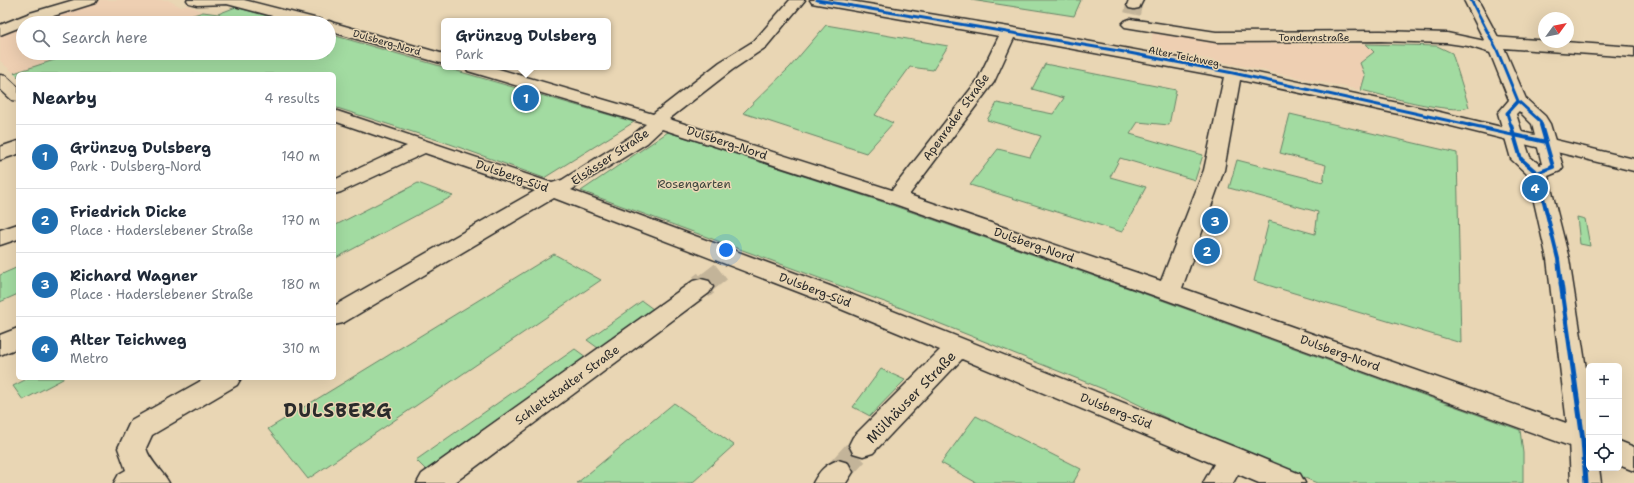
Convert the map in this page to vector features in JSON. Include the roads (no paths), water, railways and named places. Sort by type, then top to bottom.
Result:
[{"type":"street","points":[[35,16],[90,0]]},
{"type":"street","points":[[194,0],[227,0],[290,16]]},
{"type":"street","name":"Elsässer Straße","points":[[336,316],[552,190],[569,184],[640,139],[654,127],[656,121],[726,66],[760,44],[798,0]]},
{"type":"street","name":"Alter Teichweg","points":[[817,0],[1119,51],[1233,73],[1513,134],[1634,165]]},
{"type":"street","points":[[1471,0],[1495,46],[1518,101],[1539,120],[1553,167],[1537,173]]},
{"type":"street","points":[[1119,51],[1133,11]]},
{"type":"street","name":"Tondernstraße","points":[[1133,11],[1216,37],[1381,36],[1448,38],[1495,46],[1634,52]]},
{"type":"street","points":[[0,30],[16,24]]},
{"type":"street","name":"Dulsberg-Nord","points":[[336,28],[441,58]]},
{"type":"street","name":"Apenrader Straße","points":[[896,198],[985,82],[1009,32]]},
{"type":"street","name":"Dulsberg-Nord","points":[[484,70],[656,121],[896,198],[1169,292],[1586,441]]},
{"type":"street","points":[[1169,292],[1214,170],[1233,73]]},
{"type":"street","points":[[1518,101],[1507,113],[1521,159],[1537,173],[1558,259],[1586,441]]},
{"type":"street","name":"Dulsberg-Süd","points":[[336,116],[552,190],[729,264],[822,292],[1232,458],[1290,483]]},
{"type":"street","points":[[336,187],[423,146]]},
{"type":"street","points":[[0,154],[16,148]]},
{"type":"street","points":[[0,238],[16,232]]},
{"type":"street","name":"Schlettstadter Straße","points":[[432,483],[701,287]]},
{"type":"street","points":[[0,346],[16,338]]},
{"type":"street","name":"Mülhäuser Straße","points":[[863,446],[958,348]]},
{"type":"street","points":[[143,480],[132,448],[141,428],[225,380]]},
{"type":"street","points":[[1622,454],[1634,459]]},
{"type":"street","points":[[1218,483],[1232,458]]},
{"type":"street","points":[[1586,471],[1586,483]]},
{"type":"tunnel","points":[[1132,14],[1134,5]]},
{"type":"tunnel","points":[[705,284],[723,270]]},
{"type":"tunnel","points":[[701,287],[706,283]]},
{"type":"tunnel","points":[[838,472],[863,445]]},
{"type":"place","name":"Grünzug Dulsberg","points":[[526,98]]},
{"type":"place","name":"Alter Teichweg","points":[[1535,188]]},
{"type":"place","name":"Richard Wagner","points":[[1215,221]]},
{"type":"place","name":"Friedrich Dicke","points":[[1207,251]]},
{"type":"district","name":"DULSBERG","points":[[338,410]]},
{"type":"park label","name":"Rosengarten","points":[[694,184]]}]
